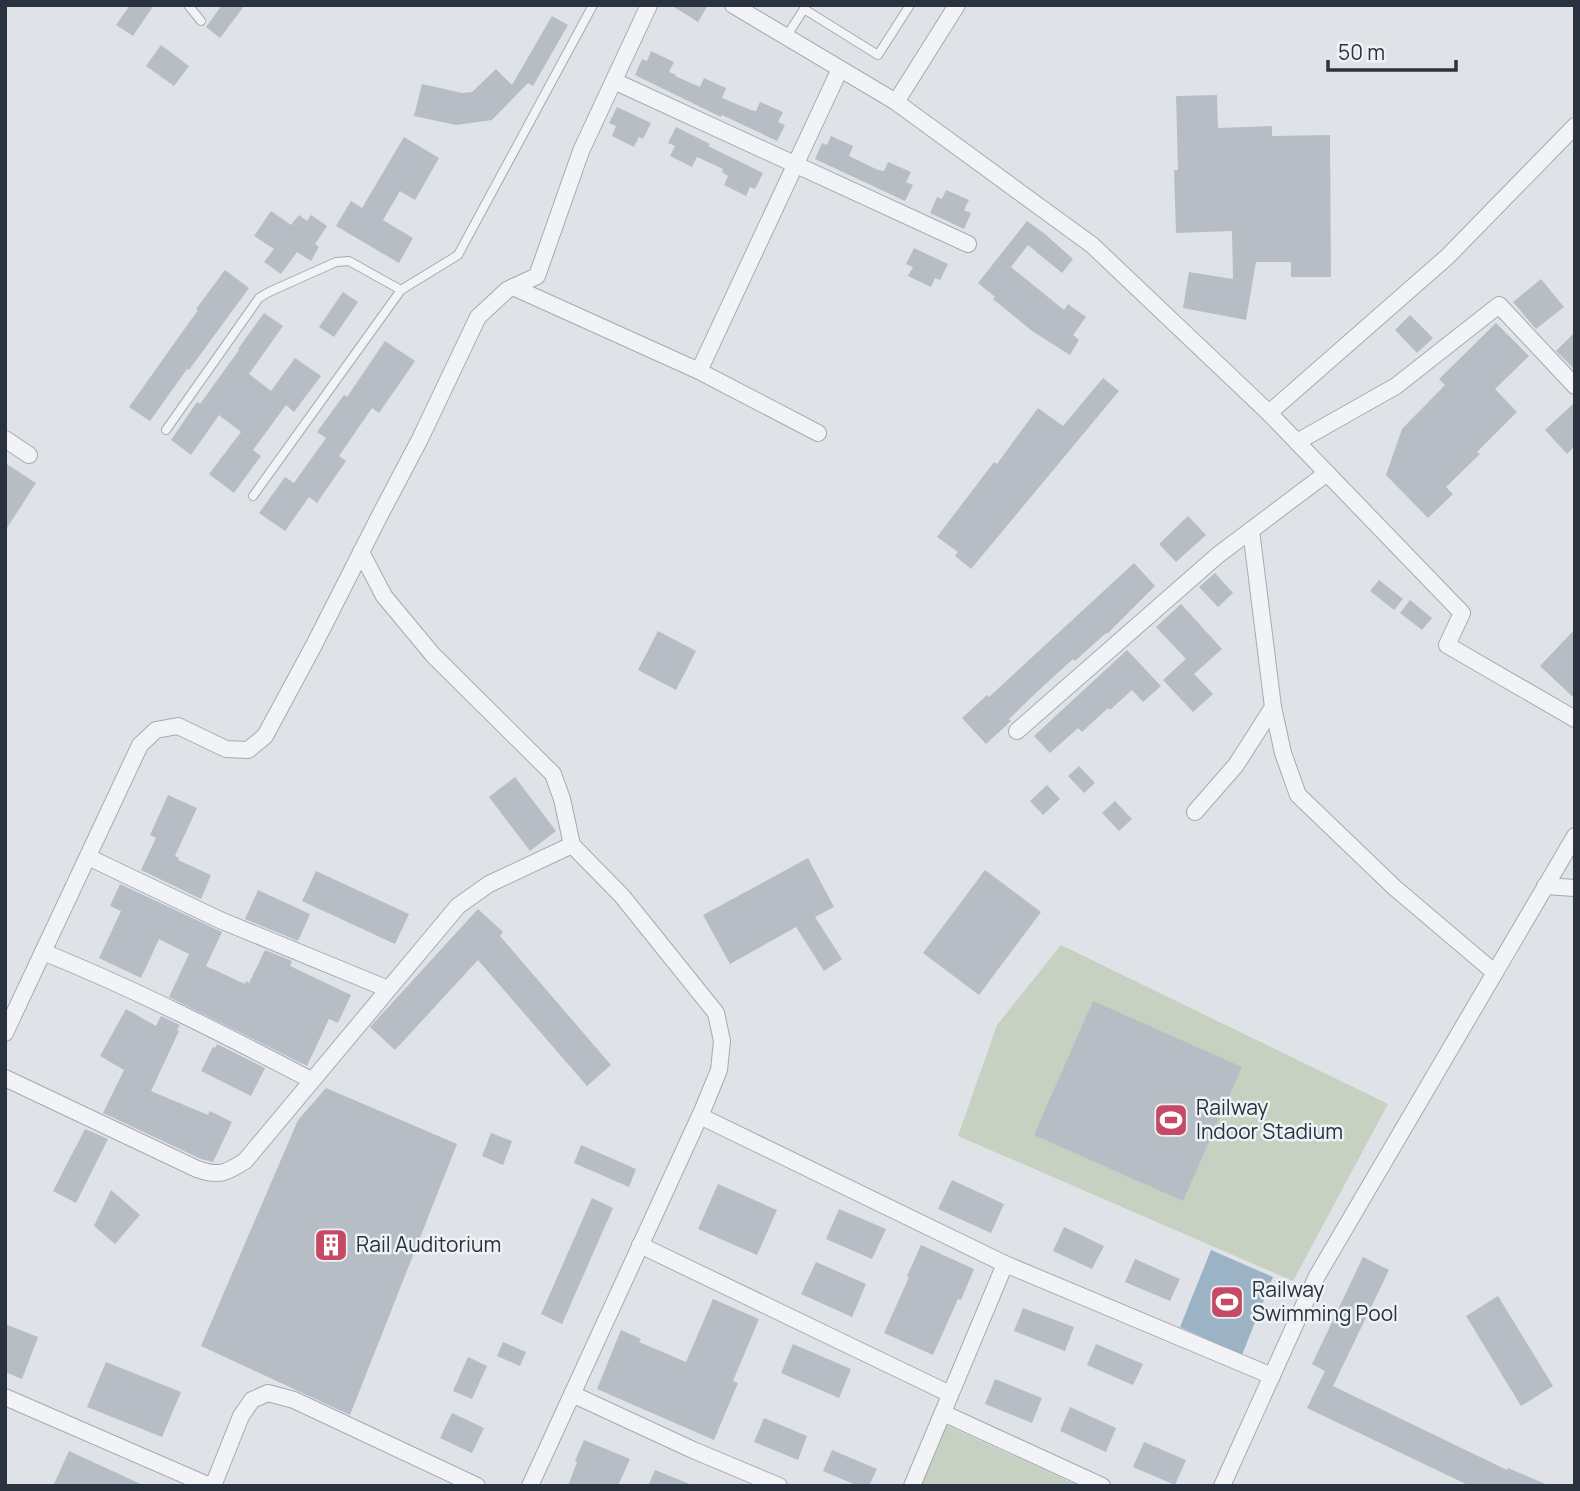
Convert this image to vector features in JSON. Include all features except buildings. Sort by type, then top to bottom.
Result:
[{"type":"street","points":[[5,1033],[140,745],[156,730],[178,726],[226,748],[247,750],[265,736],[420,439],[478,317],[506,290],[537,276],[581,151],[649,5]]},
{"type":"street","points":[[733,5],[895,102],[1092,245],[1269,413],[1462,613],[1447,645],[1575,719]]},
{"type":"street","points":[[895,102],[957,5]]},
{"type":"street","points":[[699,372],[840,69]]},
{"type":"street","points":[[614,81],[968,244]]},
{"type":"street","points":[[1269,413],[1447,257],[1575,126]]},
{"type":"street","points":[[513,287],[699,372],[818,433]]},
{"type":"street","points":[[1297,442],[1396,386],[1499,305],[1575,386]]},
{"type":"street","points":[[5,439],[29,455]]},
{"type":"street","points":[[1017,731],[1218,555],[1327,473]]},
{"type":"street","points":[[1251,530],[1273,707],[1283,753],[1298,795],[1395,888],[1494,972]]},
{"type":"street","points":[[361,552],[384,596],[433,655],[553,774],[562,799],[572,845],[622,896],[716,1013],[722,1041],[719,1070],[700,1116],[530,1486]]},
{"type":"street","points":[[1195,812],[1236,765],[1273,707]]},
{"type":"street","points":[[1222,1486],[1317,1276],[1575,836]]},
{"type":"street","points":[[5,1078],[197,1170],[211,1175],[227,1172],[245,1161],[458,906],[489,884],[572,845]]},
{"type":"street","points":[[88,857],[220,920],[388,989]]},
{"type":"street","points":[[1545,886],[1575,888]]},
{"type":"street","points":[[43,951],[92,971],[201,1023],[311,1080]]},
{"type":"street","points":[[700,1116],[1005,1264],[1272,1377]]},
{"type":"street","points":[[640,1245],[950,1394]]},
{"type":"street","points":[[912,1486],[1005,1264]]},
{"type":"street","points":[[5,1397],[211,1486],[241,1416],[252,1400],[268,1392],[294,1400],[477,1486]]},
{"type":"street","points":[[572,1394],[779,1486]]},
{"type":"street","points":[[943,1413],[1102,1486]]},
{"type":"lane","points":[[188,5],[201,21]]},
{"type":"lane","points":[[254,496],[401,290],[458,255],[593,5]]},
{"type":"lane","points":[[786,37],[804,9],[878,55],[910,5]]},
{"type":"lane","points":[[166,430],[259,298],[269,292],[342,261],[349,261],[401,290]]},
{"type":"green space","name":"Railway Indoor Stadium","points":[[1061,945],[1388,1104],[1293,1281],[958,1136],[997,1025]]},
{"type":"green space","points":[[946,1425],[1079,1486],[919,1486]]},
{"type":"water","name":"Railway Swimming Pool","points":[[1211,1250],[1273,1277],[1242,1355],[1180,1327]]},
{"type":"place","name":"Railway Indoor Stadium","points":[[1171,1120]]},
{"type":"place","name":"Rail Auditorium","points":[[331,1245]]},
{"type":"place","name":"Railway Swimming Pool","points":[[1227,1302]]}]
